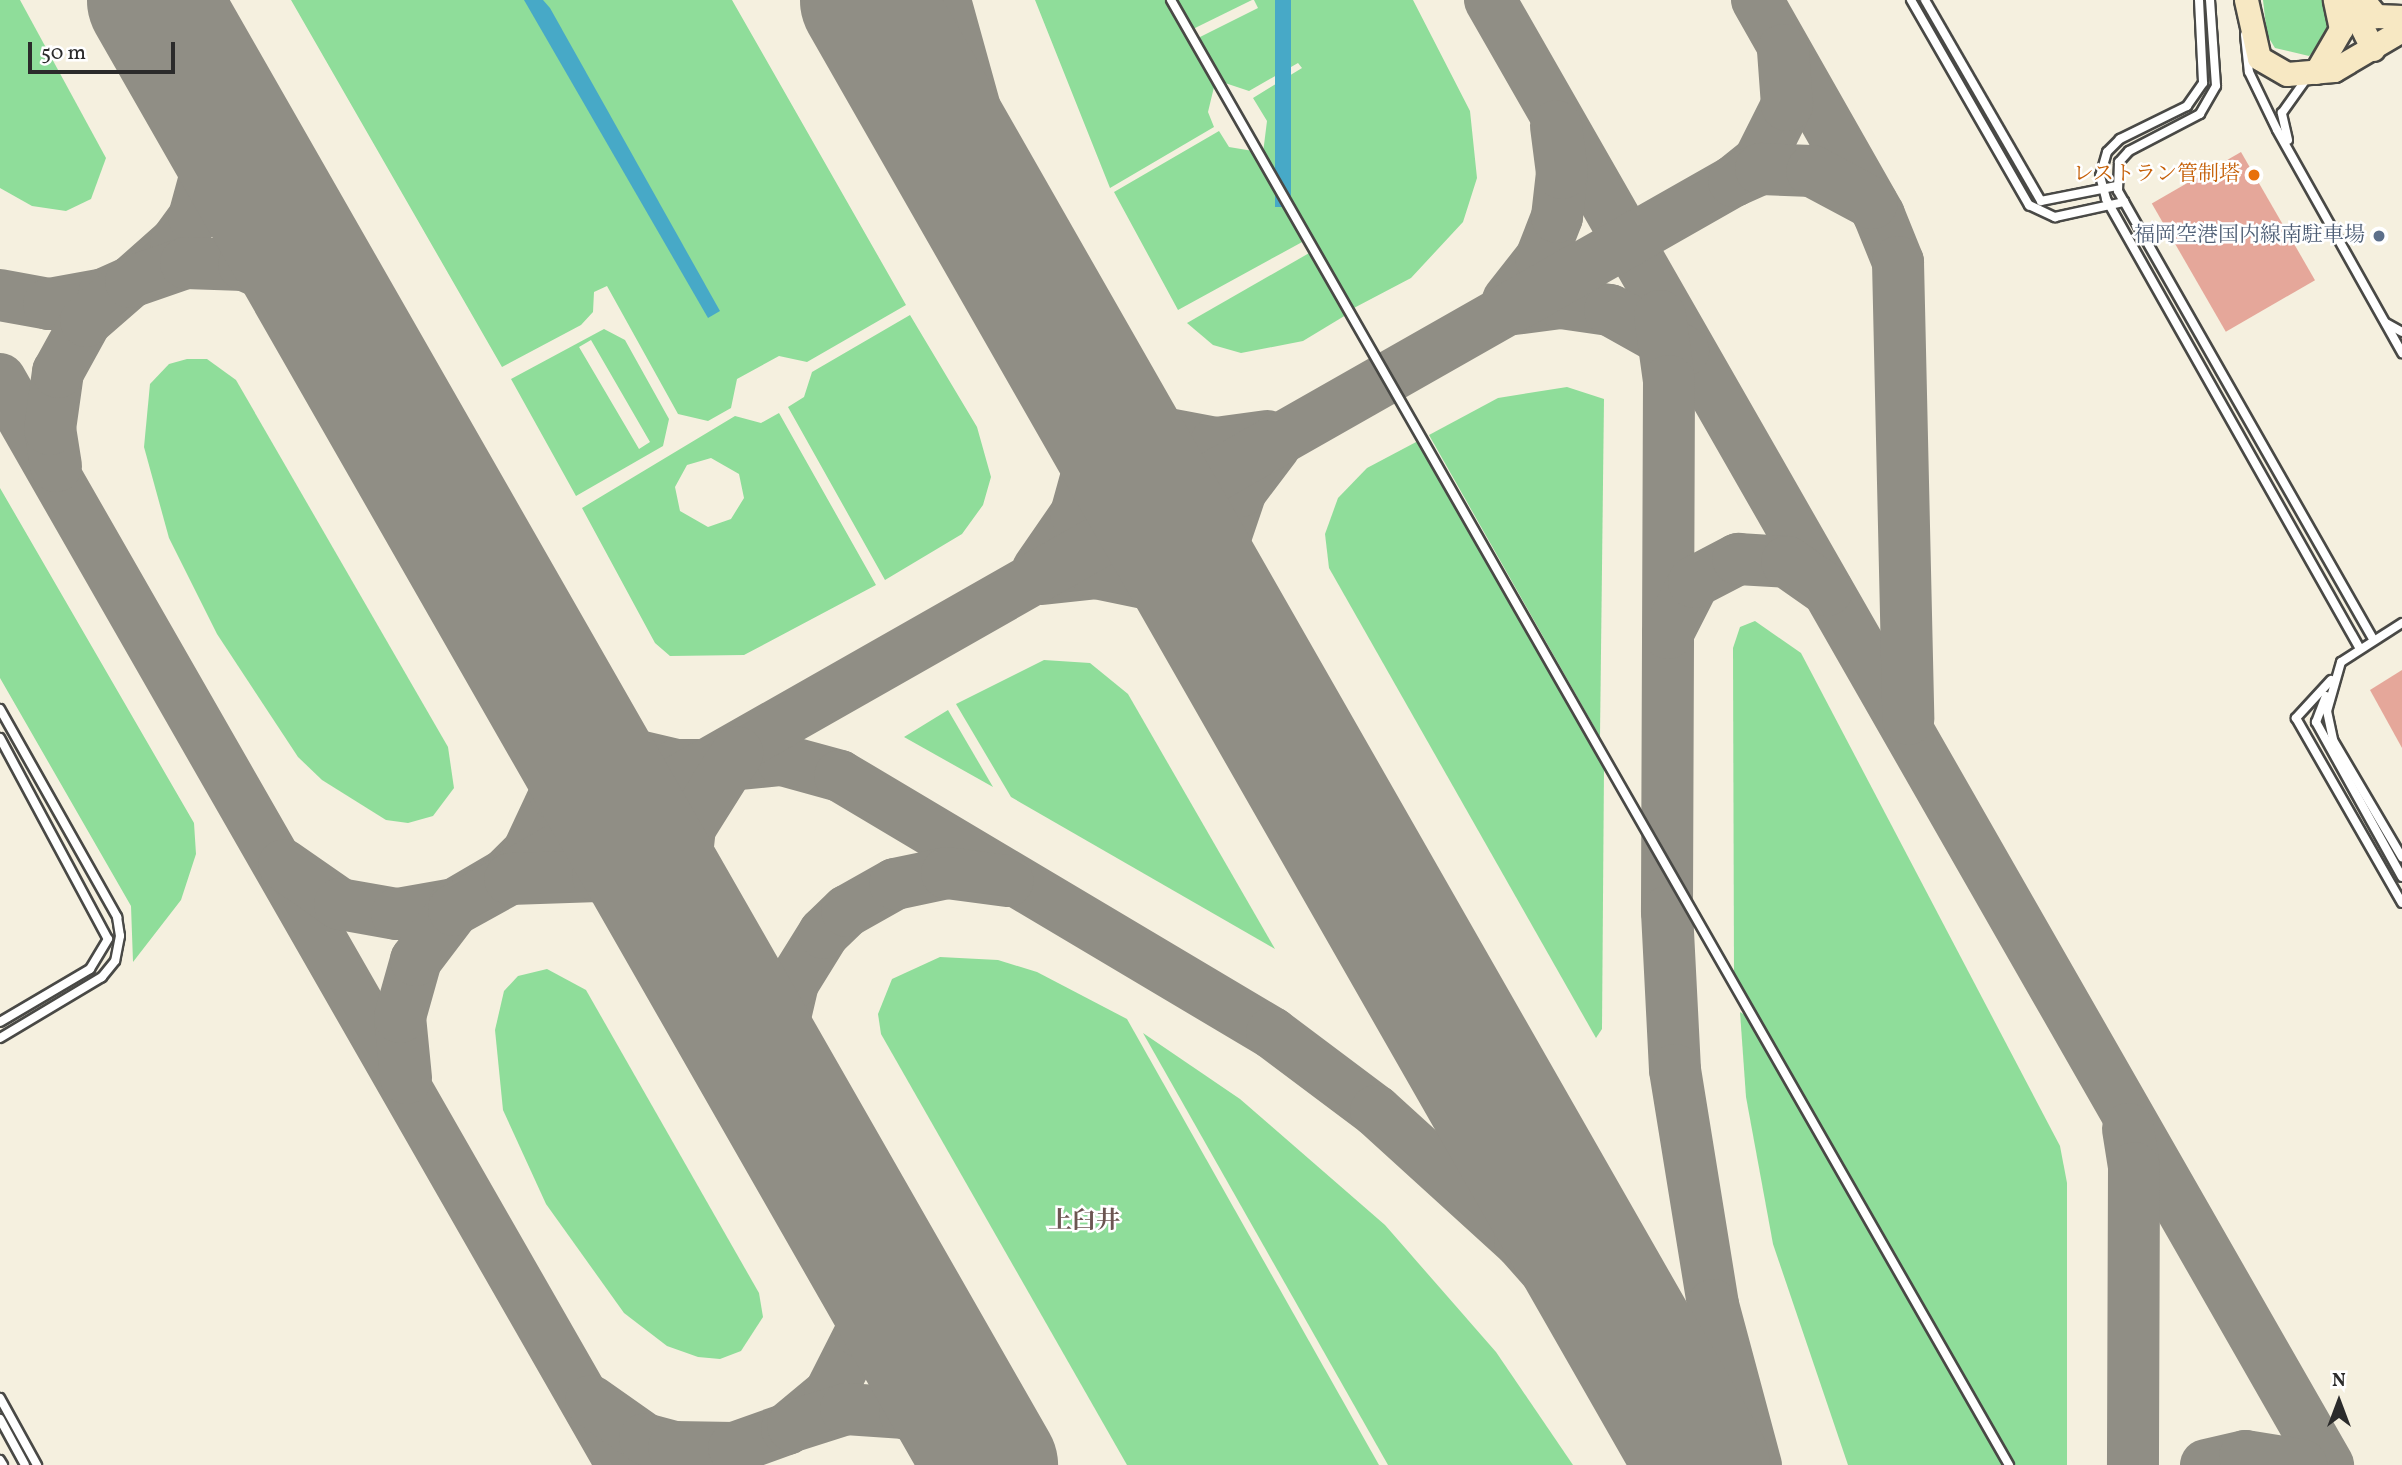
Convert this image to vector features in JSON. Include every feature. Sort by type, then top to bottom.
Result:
[{"type":"street","points":[[2246,0],[2247,25],[2267,66],[2287,74],[2334,71],[2402,30]]},
{"type":"street","points":[[2314,72],[2341,29],[2335,0]]},
{"type":"street","points":[[2348,0],[2373,49]]},
{"type":"street","points":[[2363,0],[2376,16],[2402,17]]},
{"type":"lane","points":[[1171,0],[2008,1465]]},
{"type":"lane","points":[[1911,0],[2029,205],[2055,216],[2124,202]]},
{"type":"lane","points":[[1925,0],[2041,201],[2117,186]]},
{"type":"lane","points":[[2199,0],[2203,83],[2187,106],[2120,139],[2107,152],[2103,188],[2109,204],[2359,647]]},
{"type":"lane","points":[[2210,0],[2216,86],[2200,114],[2129,151],[2119,162],[2117,186],[2373,639]]},
{"type":"lane","points":[[2247,25],[2243,48],[2249,72],[2402,352]]},
{"type":"lane","points":[[2288,143],[2282,114],[2314,72]]},
{"type":"lane","points":[[2386,323],[2402,332]]},
{"type":"lane","points":[[2402,623],[2359,647],[2331,682],[2296,718],[2402,903]]},
{"type":"lane","points":[[2331,682],[2333,740],[2402,857]]},
{"type":"lane","points":[[2331,682],[2316,722],[2402,877]]},
{"type":"lane","points":[[0,709],[117,918],[120,936],[115,961],[102,977],[0,1038]]},
{"type":"lane","points":[[0,738],[108,939],[90,969],[0,1022]]},
{"type":"lane","points":[[0,1398],[37,1465]]},
{"type":"lane","points":[[0,1419],[25,1465]]},
{"type":"lane","points":[[0,1460],[3,1465]]},
{"type":"green space","points":[[0,0],[20,0],[106,158],[91,199],[66,211],[32,206],[0,188]]},
{"type":"green space","points":[[291,0],[732,0],[906,305],[807,362],[779,356],[737,379],[731,408],[708,421],[678,414],[607,286],[594,292],[593,312],[581,325],[502,367]]},
{"type":"green space","points":[[1035,0],[1165,0],[1214,87],[1208,112],[1214,127],[1110,188]]},
{"type":"green space","points":[[1176,0],[1252,0],[1193,29]]},
{"type":"green space","points":[[1254,0],[1413,0],[1470,111],[1477,178],[1463,222],[1411,278],[1352,309],[1263,153],[1267,121],[1253,98],[1302,68],[1298,63],[1249,91],[1225,83],[1198,38],[1258,8]]},
{"type":"green space","points":[[2263,0],[2326,0],[2332,35],[2309,56],[2275,48],[2267,35]]},
{"type":"green space","points":[[1219,131],[1229,147],[1253,151],[1304,241],[1178,310],[1114,192]]},
{"type":"green space","points":[[1311,252],[1346,315],[1303,341],[1241,353],[1213,345],[1187,323]]},
{"type":"green space","points":[[910,315],[977,427],[991,477],[983,505],[962,534],[885,580],[788,407],[804,397],[812,372]]},
{"type":"green space","points":[[604,329],[625,340],[669,419],[663,446],[576,496],[511,379]],"holes":[[[591,340],[650,442],[639,449],[579,347]]]},
{"type":"green space","points":[[187,359],[207,359],[236,380],[448,747],[454,788],[433,816],[408,823],[386,820],[322,780],[298,757],[217,634],[169,538],[144,447],[150,384],[169,364]]},
{"type":"green space","points":[[1567,387],[1604,399],[1600,737],[1429,435],[1498,398]]},
{"type":"green space","points":[[779,413],[876,585],[744,655],[670,656],[655,643],[582,508],[735,416],[761,423]],"holes":[[[711,458],[739,474],[744,498],[731,519],[708,527],[680,511],[675,487],[687,465]]]},
{"type":"green space","points":[[1418,441],[1604,767],[1602,1029],[1596,1038],[1329,568],[1325,534],[1338,498],[1367,468]]},
{"type":"green space","points":[[0,488],[194,823],[196,854],[181,900],[133,962],[131,906],[0,678]]},
{"type":"green space","points":[[1755,621],[1801,653],[2060,1146],[2067,1183],[2067,1465],[2015,1465],[1734,976],[1733,648],[1740,627]]},
{"type":"green space","points":[[1044,660],[1090,663],[1128,694],[1275,949],[1011,797],[956,704]]},
{"type":"green space","points":[[948,710],[993,787],[904,737]]},
{"type":"green space","points":[[940,957],[998,960],[1037,972],[1127,1019],[1379,1465],[1127,1465],[881,1034],[878,1014],[892,979]]},
{"type":"green space","points":[[547,969],[586,990],[759,1293],[763,1317],[741,1351],[720,1359],[698,1357],[667,1346],[624,1313],[546,1204],[503,1110],[495,1030],[504,991],[518,976]]},
{"type":"green space","points":[[1740,1012],[1748,1017],[2004,1465],[1848,1465],[1773,1244],[1746,1097]]},
{"type":"green space","points":[[1143,1033],[1240,1099],[1385,1225],[1496,1352],[1573,1465],[1388,1465]]},
{"type":"water","points":[[524,0],[543,0],[550,8],[720,311],[708,318]]},
{"type":"water","points":[[1275,0],[1291,0],[1291,207],[1275,207]]},
{"type":"building","points":[[2241,152],[2315,280],[2226,332],[2152,204]]},
{"type":"building","points":[[2402,670],[2402,748],[2370,690]]},
{"type":"taxiway","points":[[945,0],[992,169],[1065,350]]},
{"type":"taxiway","points":[[1490,0],[2328,1465]]},
{"type":"taxiway","points":[[1757,0],[1879,215],[1898,262],[1908,719]]},
{"type":"taxiway","points":[[1734,181],[1759,161],[1787,105],[1783,50]]},
{"type":"taxiway","points":[[0,295],[49,304],[104,294],[131,282],[176,242],[194,217],[211,155],[203,91],[189,62]]},
{"type":"taxiway","points":[[1508,300],[1541,258],[1557,217],[1562,173],[1556,126]]},
{"type":"taxiway","points":[[481,893],[1734,181],[1761,169],[1812,171],[1872,203]]},
{"type":"taxiway","points":[[56,466],[50,429],[58,372],[86,321],[131,282],[186,263],[244,265],[299,289],[341,330]]},
{"type":"taxiway","points":[[1514,309],[1561,303],[1610,310],[1683,351]]},
{"type":"taxiway","points":[[1660,316],[1669,381],[1667,912],[1675,1070],[1713,1305],[1756,1465]]},
{"type":"taxiway","points":[[1077,371],[1116,409],[1163,433],[1216,443],[1268,436]]},
{"type":"taxiway","points":[[1038,569],[1076,514],[1089,467],[1090,418],[1077,371]]},
{"type":"taxiway","points":[[0,379],[622,1465]]},
{"type":"taxiway","points":[[1238,653],[1222,599],[1223,544],[1241,491],[1275,446]]},
{"type":"taxiway","points":[[1668,633],[1694,582],[1738,559],[1787,562],[1827,590]]},
{"type":"taxiway","points":[[1042,579],[1096,573],[1158,586],[1195,607],[1236,650]]},
{"type":"taxiway","points":[[284,865],[340,904],[397,914],[455,904],[506,874],[528,852],[555,794],[559,732],[539,675]]},
{"type":"taxiway","points":[[551,696],[587,731],[630,754],[676,765],[715,765]]},
{"type":"taxiway","points":[[696,950],[683,890],[690,828],[737,753]]},
{"type":"taxiway","points":[[718,766],[782,760],[840,776],[1272,1033],[1376,1111],[1520,1242],[1606,1339],[1700,1465]]},
{"type":"taxiway","points":[[796,1125],[780,1039],[793,983],[824,933],[847,911],[895,884],[947,873],[1007,881]]},
{"type":"taxiway","points":[[406,1078],[400,1017],[416,960],[454,910],[510,879],[598,876],[655,904],[696,950]]},
{"type":"taxiway","points":[[2128,1129],[2134,1168],[2133,1465]]},
{"type":"taxiway","points":[[591,1401],[645,1439],[674,1447],[734,1448],[787,1429],[830,1393],[861,1332],[865,1273],[848,1216]]},
{"type":"taxiway","points":[[793,1426],[846,1409],[905,1413],[961,1439],[988,1465]]},
{"type":"taxiway","points":[[2206,1465],[2245,1456],[2301,1465]]},
{"type":"runway","points":[[153,0],[991,1465]]},
{"type":"runway","points":[[866,0],[1703,1465]]},
{"type":"place","name":"レストラン管制塔","points":[[2254,175]]},
{"type":"place","name":"福岡空港国内線南駐車場","points":[[2379,236]]},
{"type":"district","name":"上臼井","points":[[1084,1223]]}]
